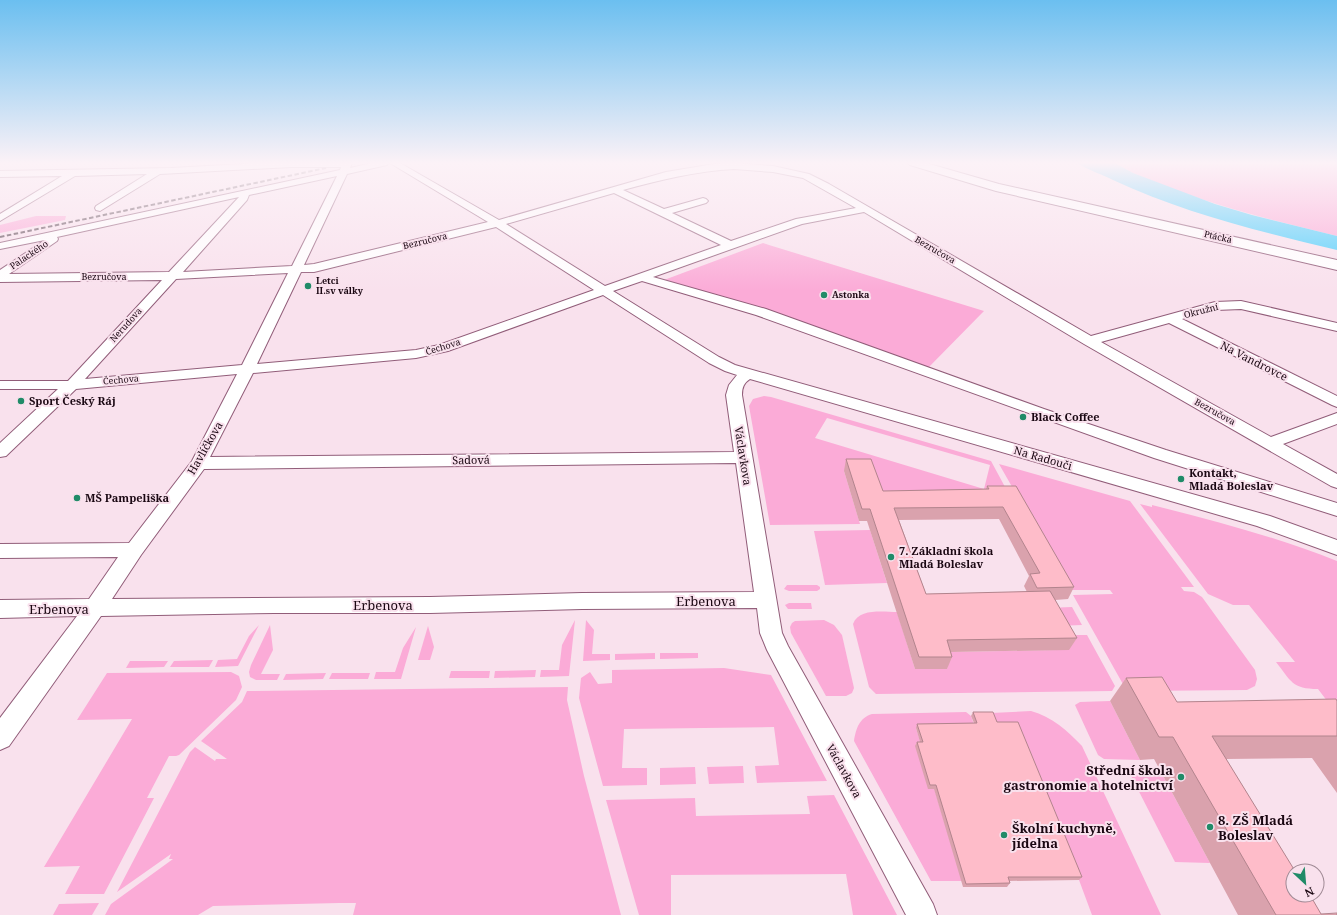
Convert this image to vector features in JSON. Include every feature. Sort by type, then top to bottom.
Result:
[{"type":"street","points":[[0,218],[20,206]]},
{"type":"street","points":[[100,208],[104,206]]},
{"type":"street","points":[[0,246],[186,206]]},
{"type":"street","name":"Nerudova","points":[[0,452],[72,385],[237,206]]},
{"type":"street","name":"Havlíčkova","points":[[0,738],[70,644],[134,550],[199,463],[247,370],[296,269],[325,206]]},
{"type":"street","points":[[467,206],[595,284],[602,290],[714,360],[747,374]]},
{"type":"street","name":"Bezručova","points":[[0,278],[171,276],[307,269],[497,223],[559,206]]},
{"type":"street","points":[[647,206],[728,244]]},
{"type":"street","points":[[662,213],[687,206]]},
{"type":"street","name":"Bezručova","points":[[860,206],[1089,340],[1337,482]]},
{"type":"street","name":"Ptácká","points":[[1078,206],[1337,265]]},
{"type":"street","name":"Čechova","points":[[0,385],[72,385],[363,360],[423,353],[443,348],[642,277],[728,244],[800,221],[866,209]]},
{"type":"street","name":"Palackého","points":[[0,274],[57,234]]},
{"type":"street","points":[[642,277],[761,312],[1038,412],[1146,449],[1337,510]]},
{"type":"street","name":"Okružní","points":[[1089,340],[1215,306],[1241,305],[1337,327]]},
{"type":"street","name":"Na Vandrovce","points":[[1171,319],[1337,402]]},
{"type":"street","name":"Václavkova","points":[[747,374],[734,388],[765,600],[769,625],[774,642],[922,915]]},
{"type":"street","name":"Na Radouči","points":[[747,374],[1264,521],[1337,548]]},
{"type":"street","points":[[1271,444],[1337,418]]},
{"type":"street","name":"Sadová","points":[[199,463],[743,457]]},
{"type":"street","points":[[0,551],[134,550]]},
{"type":"street","name":"Erbenova","points":[[0,609],[765,600]]},
{"type":"shaded area","points":[[1222,206],[1337,206],[1337,236],[1273,220]]},
{"type":"shaded area","points":[[36,216],[66,216],[65,220],[0,233],[0,225]]},
{"type":"shaded area","name":"Astonka","points":[[763,243],[984,311],[927,369],[664,280]]},
{"type":"shaded area","points":[[764,396],[771,397],[991,461],[1011,498],[899,502],[844,471],[860,524],[770,525],[749,406],[753,399]],"holes":[[[827,418],[990,465],[984,489],[815,438]]]},
{"type":"shaded area","points":[[999,464],[1130,501],[1194,587],[1181,587],[1184,591],[1194,592],[1202,597],[1255,670],[1257,679],[1255,686],[1247,690],[1136,691],[1124,686],[1073,595],[1113,594],[1110,590],[1071,590]]},
{"type":"shaded area","points":[[1140,504],[1152,507],[1152,505],[1246,530],[1292,544],[1337,561],[1337,714],[1318,689],[1309,689],[1297,685],[1289,679],[1276,662],[1295,662],[1249,605],[1233,605],[1208,594]]},
{"type":"shaded area","points":[[870,530],[887,583],[825,585],[814,531]]},
{"type":"shaded area","points":[[787,585],[817,585],[820,589],[817,591],[789,591],[784,589]]},
{"type":"shaded area","points":[[789,603],[811,603],[812,609],[788,609],[785,605]]},
{"type":"shaded area","points":[[1072,607],[1082,625],[1056,626],[1046,608]]},
{"type":"shaded area","points":[[897,612],[915,669],[947,669],[951,651],[1058,650],[1067,648],[1069,650],[1061,635],[1087,635],[1115,686],[1112,691],[876,694],[869,687],[853,624],[860,615],[866,613]]},
{"type":"shaded area","points":[[575,620],[569,676],[540,677],[541,670],[559,670],[562,645]]},
{"type":"shaded area","points":[[586,620],[594,630],[592,654],[610,654],[610,660],[583,661]]},
{"type":"shaded area","points":[[824,620],[834,625],[842,635],[854,688],[852,693],[846,696],[826,696],[791,633],[790,627],[795,621]]},
{"type":"shaded area","points":[[259,625],[238,666],[215,667],[218,660],[237,659],[249,636]]},
{"type":"shaded area","points":[[270,625],[273,650],[261,674],[280,674],[277,680],[256,680],[250,677],[249,672]]},
{"type":"shaded area","points":[[428,626],[434,647],[430,660],[418,660]]},
{"type":"shaded area","points":[[416,627],[401,679],[374,679],[376,672],[395,672],[403,648]]},
{"type":"shaded area","points":[[655,653],[655,659],[615,660],[615,654]]},
{"type":"shaded area","points":[[660,653],[698,653],[698,658],[660,659]]},
{"type":"shaded area","points":[[213,660],[209,667],[170,667],[174,661]]},
{"type":"shaded area","points":[[130,661],[168,661],[164,667],[126,668]]},
{"type":"shaded area","points":[[724,668],[771,675],[827,781],[757,783],[755,766],[779,765],[774,727],[624,729],[622,768],[647,768],[647,785],[603,786],[579,698],[581,678],[590,672],[598,684],[612,683],[612,670]]},
{"type":"shaded area","points":[[536,670],[535,677],[494,678],[495,671]]},
{"type":"shaded area","points":[[451,671],[490,671],[489,678],[449,678]]},
{"type":"shaded area","points":[[231,672],[239,676],[242,687],[236,700],[179,755],[169,756],[147,798],[154,798],[104,894],[65,894],[80,866],[44,867],[132,719],[77,720],[107,673]]},
{"type":"shaded area","points":[[326,673],[323,679],[283,680],[286,674]]},
{"type":"shaded area","points":[[332,673],[370,673],[368,679],[329,679]]},
{"type":"shaded area","points":[[568,687],[567,700],[584,776],[621,915],[353,915],[356,903],[339,903],[213,906],[198,915],[105,915],[111,904],[173,859],[169,859],[171,854],[117,892],[190,752],[195,747],[215,761],[216,759],[227,759],[201,741],[242,702],[247,691]]},
{"type":"shaded area","points":[[1110,701],[1140,760],[1104,759],[1098,755],[1075,705],[1080,702]]},
{"type":"shaded area","points":[[1031,711],[1052,720],[1082,746],[1161,915],[1092,915],[1079,880],[995,726],[991,713]]},
{"type":"shaded area","points":[[966,712],[971,716],[975,727],[916,728],[962,881],[931,881],[854,741],[857,728],[861,721],[872,714]]},
{"type":"shaded area","points":[[743,766],[744,783],[709,784],[707,767]]},
{"type":"shaded area","points":[[695,767],[696,784],[660,785],[660,768]]},
{"type":"shaded area","points":[[1130,774],[1162,774],[1210,863],[1175,862]]},
{"type":"shaded area","points":[[834,795],[897,915],[853,915],[846,874],[671,875],[671,915],[639,915],[606,800],[695,798],[696,816],[810,814],[807,796]]},
{"type":"shaded area","points":[[99,903],[92,915],[53,915],[59,904]]},
{"type":"water","points":[[1177,206],[1221,206],[1337,236],[1337,250],[1251,229]]},
{"type":"building","name":"7. Základní škola Mladá Boleslav","points":[[846,459],[871,459],[883,491],[989,489],[987,486],[1016,486],[1074,587],[1037,588],[1030,574],[1040,573],[1003,507],[894,508],[926,594],[1050,591],[1077,638],[947,640],[952,657],[919,657],[870,509],[862,509]]},
{"type":"building","points":[[1162,677],[1177,702],[1336,699],[1337,736],[1212,736],[1290,863],[1285,863],[1285,903],[1315,903],[1321,914],[1337,913],[1337,915],[1276,915],[1173,737],[1159,737],[1126,678]]},
{"type":"building","name":"Školní kuchyně, jídelna","points":[[973,712],[993,712],[997,722],[1018,722],[1082,877],[1008,877],[1010,883],[966,884],[936,785],[930,785],[917,742],[923,742],[917,724],[977,723]]},
{"type":"railway","points":[[0,237],[148,206]]},
{"type":"place","name":"Letci II.sv války","points":[[308,286]]},
{"type":"place","name":"Astonka","points":[[824,295]]},
{"type":"place","name":"Sport Český Ráj","points":[[21,401]]},
{"type":"place","name":"Black Coffee","points":[[1023,417]]},
{"type":"place","name":"Kontakt, Mladá Boleslav","points":[[1181,479]]},
{"type":"place","name":"MŠ Pampeliška","points":[[77,498]]},
{"type":"place","name":"7. Základní škola Mladá Boleslav","points":[[891,557]]},
{"type":"place","name":"Střední škola gastronomie a hotelnictví","points":[[1181,777]]},
{"type":"place","name":"8. ZŠ Mladá Boleslav","points":[[1210,827]]},
{"type":"place","name":"Školní kuchyně, jídelna","points":[[1004,835]]}]
